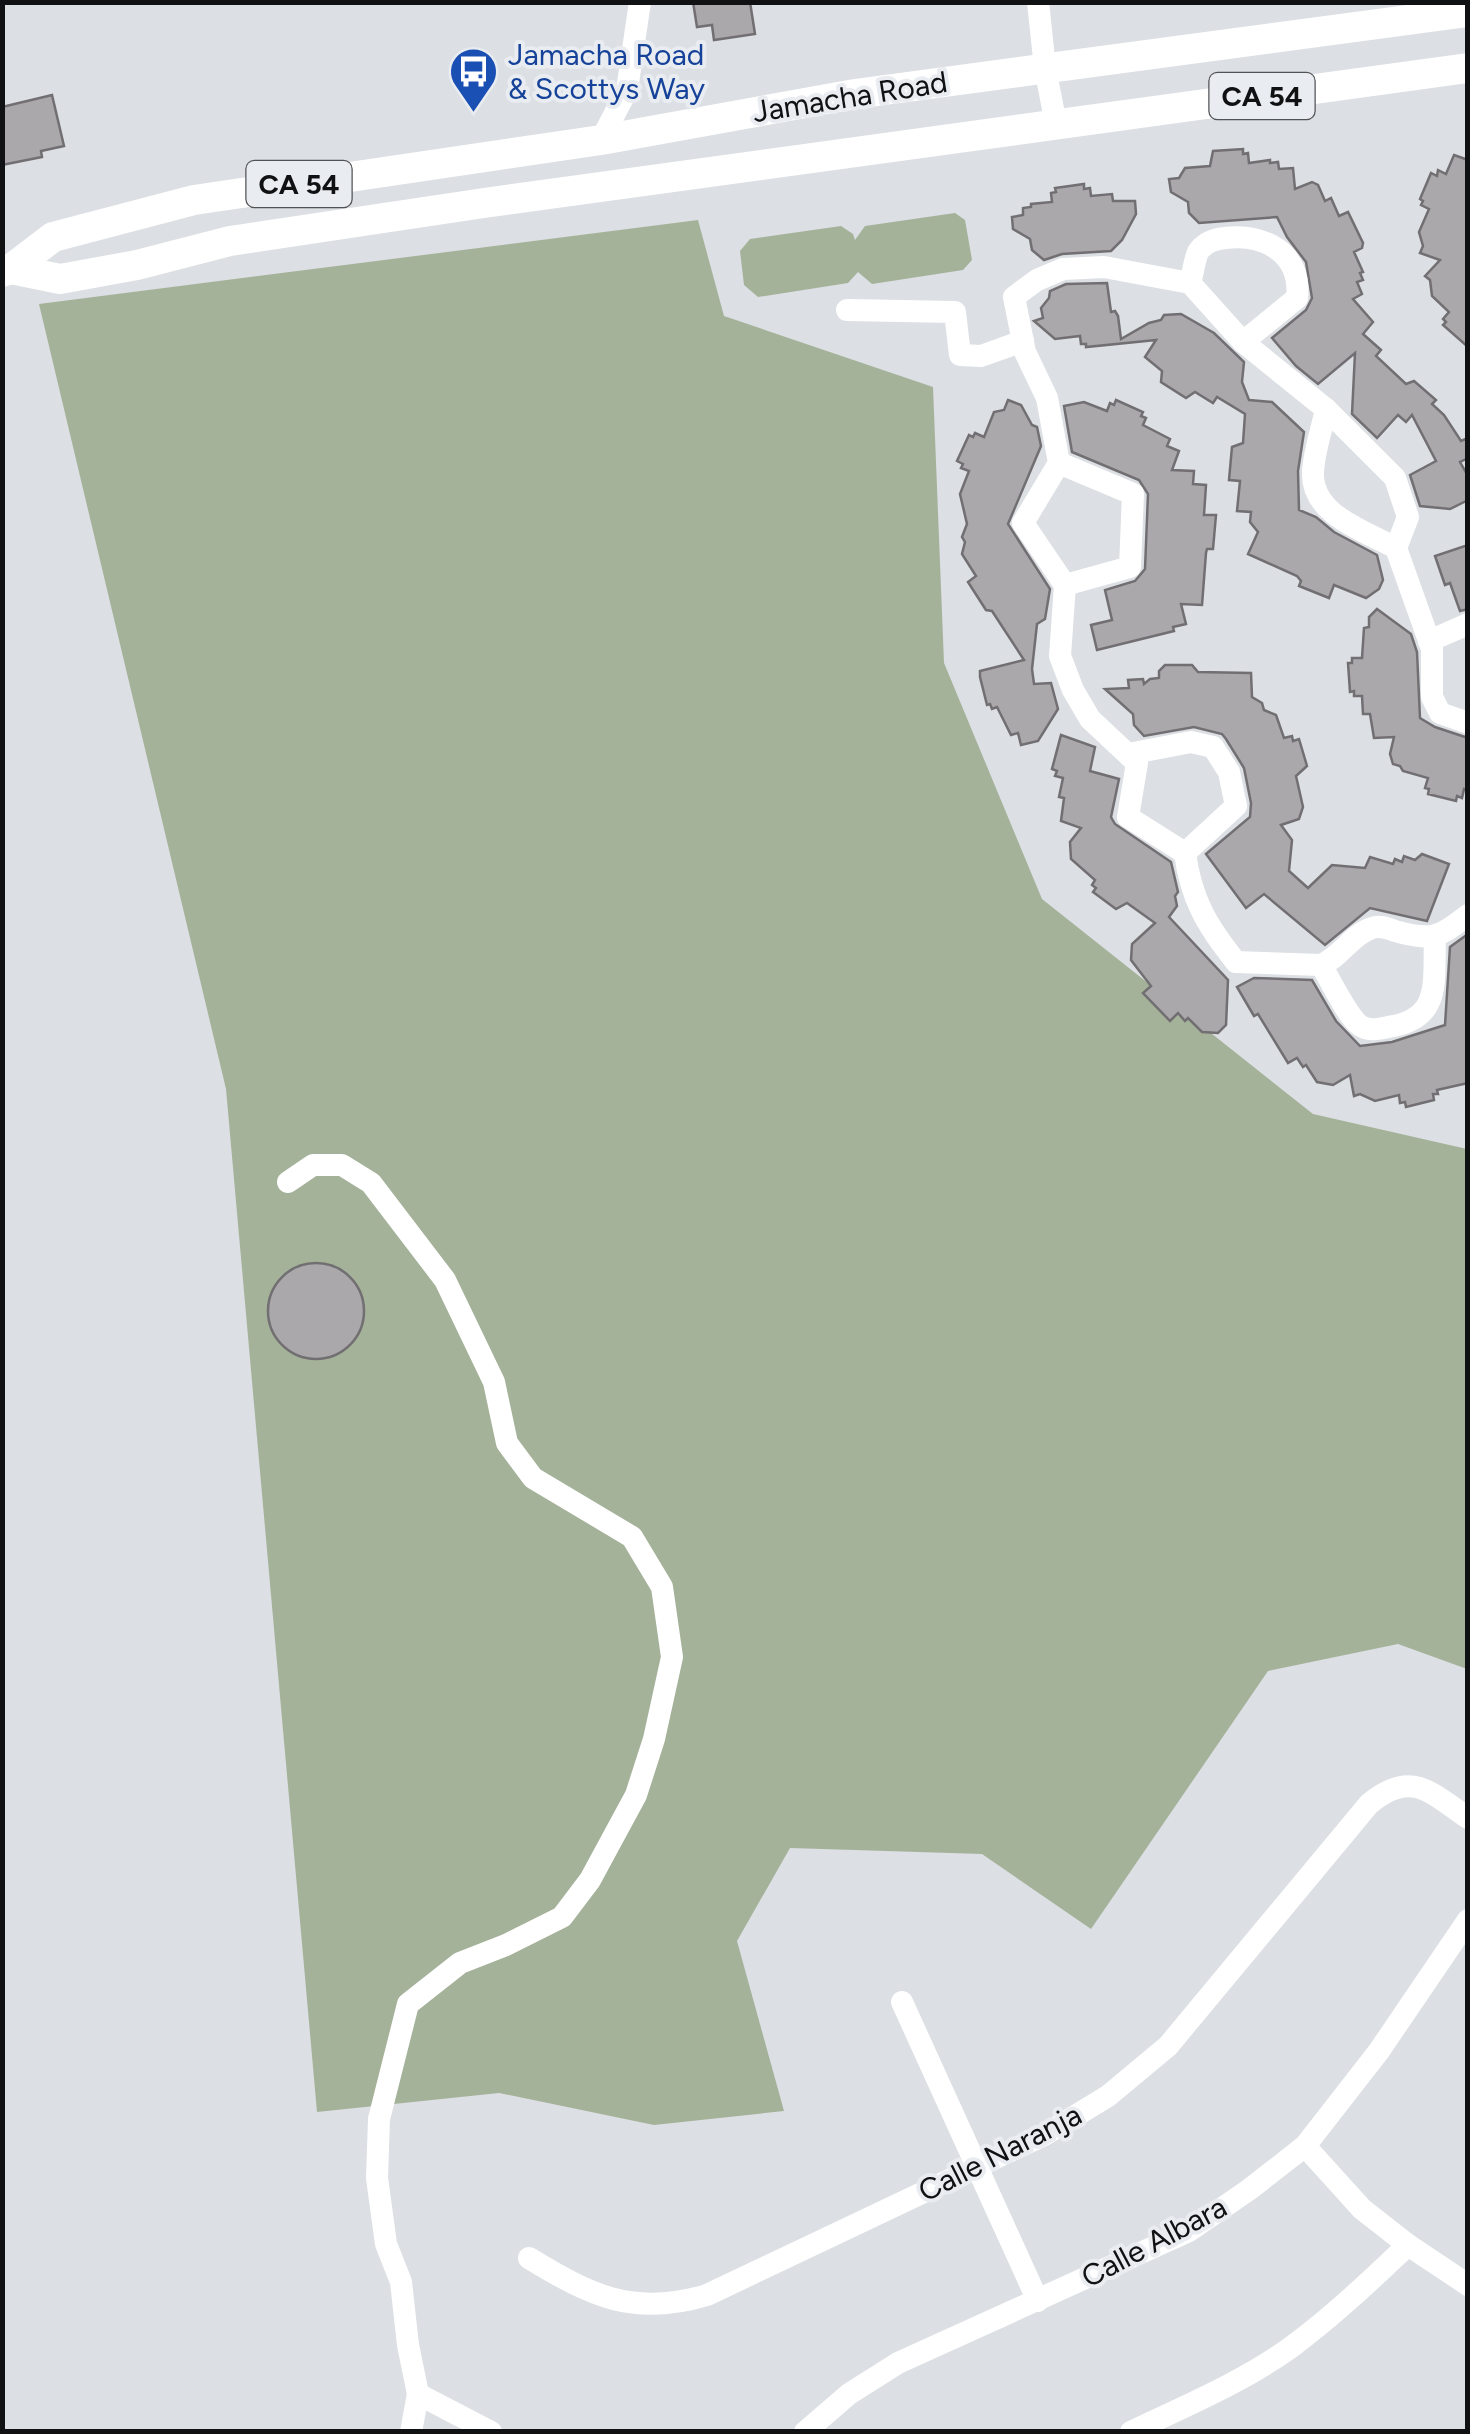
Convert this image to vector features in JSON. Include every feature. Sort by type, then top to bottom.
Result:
[{"type":"main road","name":"Jamacha Road","points":[[7,271],[53,236],[194,200],[601,140],[855,94],[1451,10]]},
{"type":"main road","name":"Jamacha Road","points":[[7,271],[60,279],[230,241],[656,178],[1468,68]]},
{"type":"main road","points":[[601,140],[656,178]]},
{"type":"street","points":[[601,140],[627,90],[640,2]]},
{"type":"street","points":[[1038,2],[1056,124]]},
{"type":"street","points":[[1190,283],[1199,250],[1212,240],[1243,236],[1268,240],[1284,256],[1299,284],[1297,298],[1243,342]]},
{"type":"street","points":[[1468,723],[1440,713],[1432,697],[1429,641],[1396,548],[1408,517],[1395,478],[1326,409],[1243,342],[1190,283],[1104,267],[1063,270],[1037,280],[1014,297],[1024,347],[1046,398],[1059,463],[1023,524],[1064,585],[1060,656],[1073,690],[1090,719],[1137,763],[1128,817],[1185,853],[1190,889],[1214,934],[1236,962],[1321,965],[1332,961],[1369,928],[1380,926],[1436,938],[1468,915]]},
{"type":"street","points":[[848,310],[955,312],[960,355],[981,356],[1024,347]]},
{"type":"street","points":[[1326,409],[1313,472],[1316,492],[1330,512],[1396,548]]},
{"type":"street","points":[[1059,463],[1133,494],[1130,567],[1064,585]]},
{"type":"street","points":[[1429,641],[1468,624]]},
{"type":"street","points":[[1128,754],[1192,742],[1214,747],[1229,772],[1236,806],[1185,853]]},
{"type":"street","points":[[1321,965],[1357,1023],[1372,1030],[1396,1026],[1427,1010],[1432,1000],[1436,938]]},
{"type":"street","points":[[288,1182],[313,1165],[342,1164],[372,1183],[445,1280],[494,1382],[507,1443],[532,1478],[632,1538],[662,1588],[672,1657],[654,1740],[636,1795],[581,1892],[562,1917],[506,1945],[460,1962],[408,2004],[379,2119],[377,2178],[386,2244],[401,2282],[418,2394],[411,2432]]},
{"type":"street","name":"Calle Naranja","points":[[529,2258],[600,2297],[642,2305],[683,2303],[707,2296],[1075,2118],[1108,2096],[1168,2046],[1369,1804],[1386,1790],[1403,1785],[1421,1786],[1468,1818]]},
{"type":"street","name":"Calle Albara","points":[[805,2432],[848,2394],[898,2363],[1189,2231],[1305,2146],[1378,2051],[1468,1920]]},
{"type":"street","points":[[902,2002],[1038,2301]]},
{"type":"street","points":[[1305,2146],[1362,2208],[1468,2285]]},
{"type":"street","points":[[1131,2432],[1228,2386],[1289,2349],[1408,2245]]},
{"type":"street","points":[[418,2394],[492,2432]]},
{"type":"green space","points":[[955,213],[965,220],[972,260],[963,270],[872,284],[858,272],[848,283],[758,297],[744,285],[740,251],[750,239],[841,226],[855,240],[865,226]]},
{"type":"green space","points":[[698,220],[724,316],[933,387],[944,663],[1042,899],[1313,1114],[1467,1149],[1467,1669],[1398,1644],[1268,1671],[1091,1929],[982,1854],[790,1848],[737,1941],[784,2111],[654,2125],[499,2093],[317,2112],[226,1089],[39,304]]},
{"type":"building","points":[[693,2],[750,2],[755,34],[714,40],[712,25],[697,27]]},
{"type":"building","points":[[52,95],[64,146],[41,151],[42,157],[2,165],[2,107]]},
{"type":"building","points":[[1243,149],[1243,154],[1248,153],[1249,163],[1270,160],[1278,162],[1279,169],[1293,168],[1295,189],[1312,182],[1318,185],[1325,201],[1331,198],[1339,216],[1348,212],[1363,243],[1354,252],[1363,272],[1363,280],[1357,282],[1362,294],[1353,299],[1373,322],[1363,334],[1381,350],[1376,356],[1406,384],[1414,381],[1436,400],[1432,404],[1461,441],[1468,438],[1468,458],[1460,462],[1468,476],[1468,500],[1450,509],[1420,506],[1410,475],[1436,461],[1412,415],[1406,422],[1398,415],[1377,438],[1352,414],[1355,353],[1318,384],[1272,338],[1306,310],[1312,298],[1306,262],[1277,217],[1199,223],[1189,213],[1188,202],[1171,192],[1169,179],[1179,178],[1185,168],[1210,166],[1213,151]]},
{"type":"building","points":[[1454,155],[1468,160],[1468,347],[1443,325],[1449,312],[1432,296],[1430,280],[1425,276],[1440,260],[1420,253],[1423,246],[1419,232],[1429,209],[1421,205],[1420,199],[1431,173],[1437,176],[1438,170],[1446,174]]},
{"type":"building","points":[[1084,184],[1084,189],[1090,188],[1091,196],[1112,194],[1113,201],[1135,201],[1136,214],[1111,251],[1062,254],[1044,260],[1032,250],[1030,239],[1013,229],[1012,217],[1023,215],[1023,208],[1031,204],[1052,202],[1055,188]]},
{"type":"building","points":[[1107,283],[1111,312],[1118,316],[1121,339],[1164,315],[1181,314],[1214,333],[1244,362],[1242,382],[1249,400],[1272,402],[1304,432],[1298,471],[1299,510],[1377,555],[1383,580],[1379,589],[1366,598],[1334,585],[1329,598],[1299,586],[1297,576],[1248,554],[1258,532],[1250,522],[1251,512],[1237,511],[1240,481],[1229,480],[1232,447],[1243,443],[1245,414],[1217,397],[1213,403],[1195,392],[1186,398],[1161,382],[1162,371],[1145,357],[1156,340],[1086,347],[1080,336],[1055,339],[1034,321],[1043,318],[1041,308],[1050,291],[1066,284]]},
{"type":"building","points":[[1008,400],[1021,405],[1037,427],[1041,446],[1008,524],[1050,589],[1045,619],[1037,624],[1032,669],[1034,684],[1051,683],[1058,709],[1038,741],[1021,745],[1018,733],[1011,735],[997,707],[987,705],[980,677],[980,671],[1024,660],[968,582],[976,576],[962,554],[967,524],[960,494],[969,471],[957,461],[969,435],[984,437],[994,412],[1004,410]]},
{"type":"building","points":[[1116,400],[1143,412],[1143,425],[1170,439],[1167,446],[1179,451],[1172,470],[1194,471],[1193,484],[1206,485],[1204,515],[1216,515],[1213,549],[1206,553],[1202,605],[1181,604],[1186,624],[1173,627],[1174,631],[1097,650],[1091,625],[1112,620],[1105,590],[1135,581],[1145,569],[1148,494],[1139,480],[1072,452],[1064,406],[1084,402],[1107,411]]},
{"type":"building","points":[[1468,545],[1468,609],[1460,611],[1435,556]]},
{"type":"building","points":[[1377,609],[1411,634],[1417,652],[1420,718],[1468,738],[1468,790],[1464,789],[1462,798],[1457,796],[1456,801],[1428,794],[1428,778],[1393,764],[1390,754],[1394,737],[1374,738],[1370,714],[1363,714],[1362,696],[1350,692],[1348,663],[1352,663],[1352,658],[1362,658],[1364,628],[1369,627],[1369,617]]},
{"type":"building","points":[[1165,665],[1192,665],[1198,672],[1251,673],[1252,697],[1262,703],[1264,710],[1276,715],[1284,738],[1299,739],[1307,766],[1296,776],[1303,807],[1299,819],[1281,825],[1292,840],[1289,871],[1308,888],[1332,865],[1365,868],[1370,857],[1393,864],[1395,859],[1402,862],[1404,856],[1415,860],[1422,854],[1449,864],[1427,921],[1370,908],[1325,945],[1264,894],[1246,908],[1206,854],[1250,817],[1244,768],[1226,739],[1222,734],[1194,727],[1144,736],[1134,725],[1133,714],[1105,689],[1129,688],[1128,680],[1143,679],[1144,684],[1159,678]]},
{"type":"building","points":[[1061,735],[1095,747],[1090,771],[1119,779],[1111,817],[1115,824],[1171,862],[1178,892],[1177,906],[1169,917],[1228,980],[1226,1025],[1218,1033],[1202,1032],[1178,1013],[1170,1021],[1143,993],[1151,986],[1131,960],[1132,944],[1155,923],[1127,903],[1116,909],[1093,892],[1095,880],[1071,859],[1070,842],[1081,828],[1061,821],[1064,798],[1059,797],[1063,778],[1055,776],[1057,771],[1052,769]]},
{"type":"building","points":[[1468,934],[1468,1083],[1437,1090],[1434,1100],[1406,1107],[1405,1102],[1400,1103],[1399,1095],[1375,1101],[1360,1094],[1354,1096],[1350,1075],[1333,1085],[1317,1082],[1297,1058],[1288,1063],[1237,987],[1254,978],[1312,980],[1336,1021],[1360,1046],[1392,1042],[1445,1025],[1450,947]]},
{"type":"building","points":[[316,1263],[334,1267],[350,1277],[360,1293],[364,1311],[360,1329],[350,1345],[334,1355],[316,1359],[298,1355],[282,1345],[272,1329],[268,1311],[272,1293],[282,1277],[298,1267]]},
{"type":"place","name":"Jamacha Road & Scottys Way","points":[[473,114]]}]
